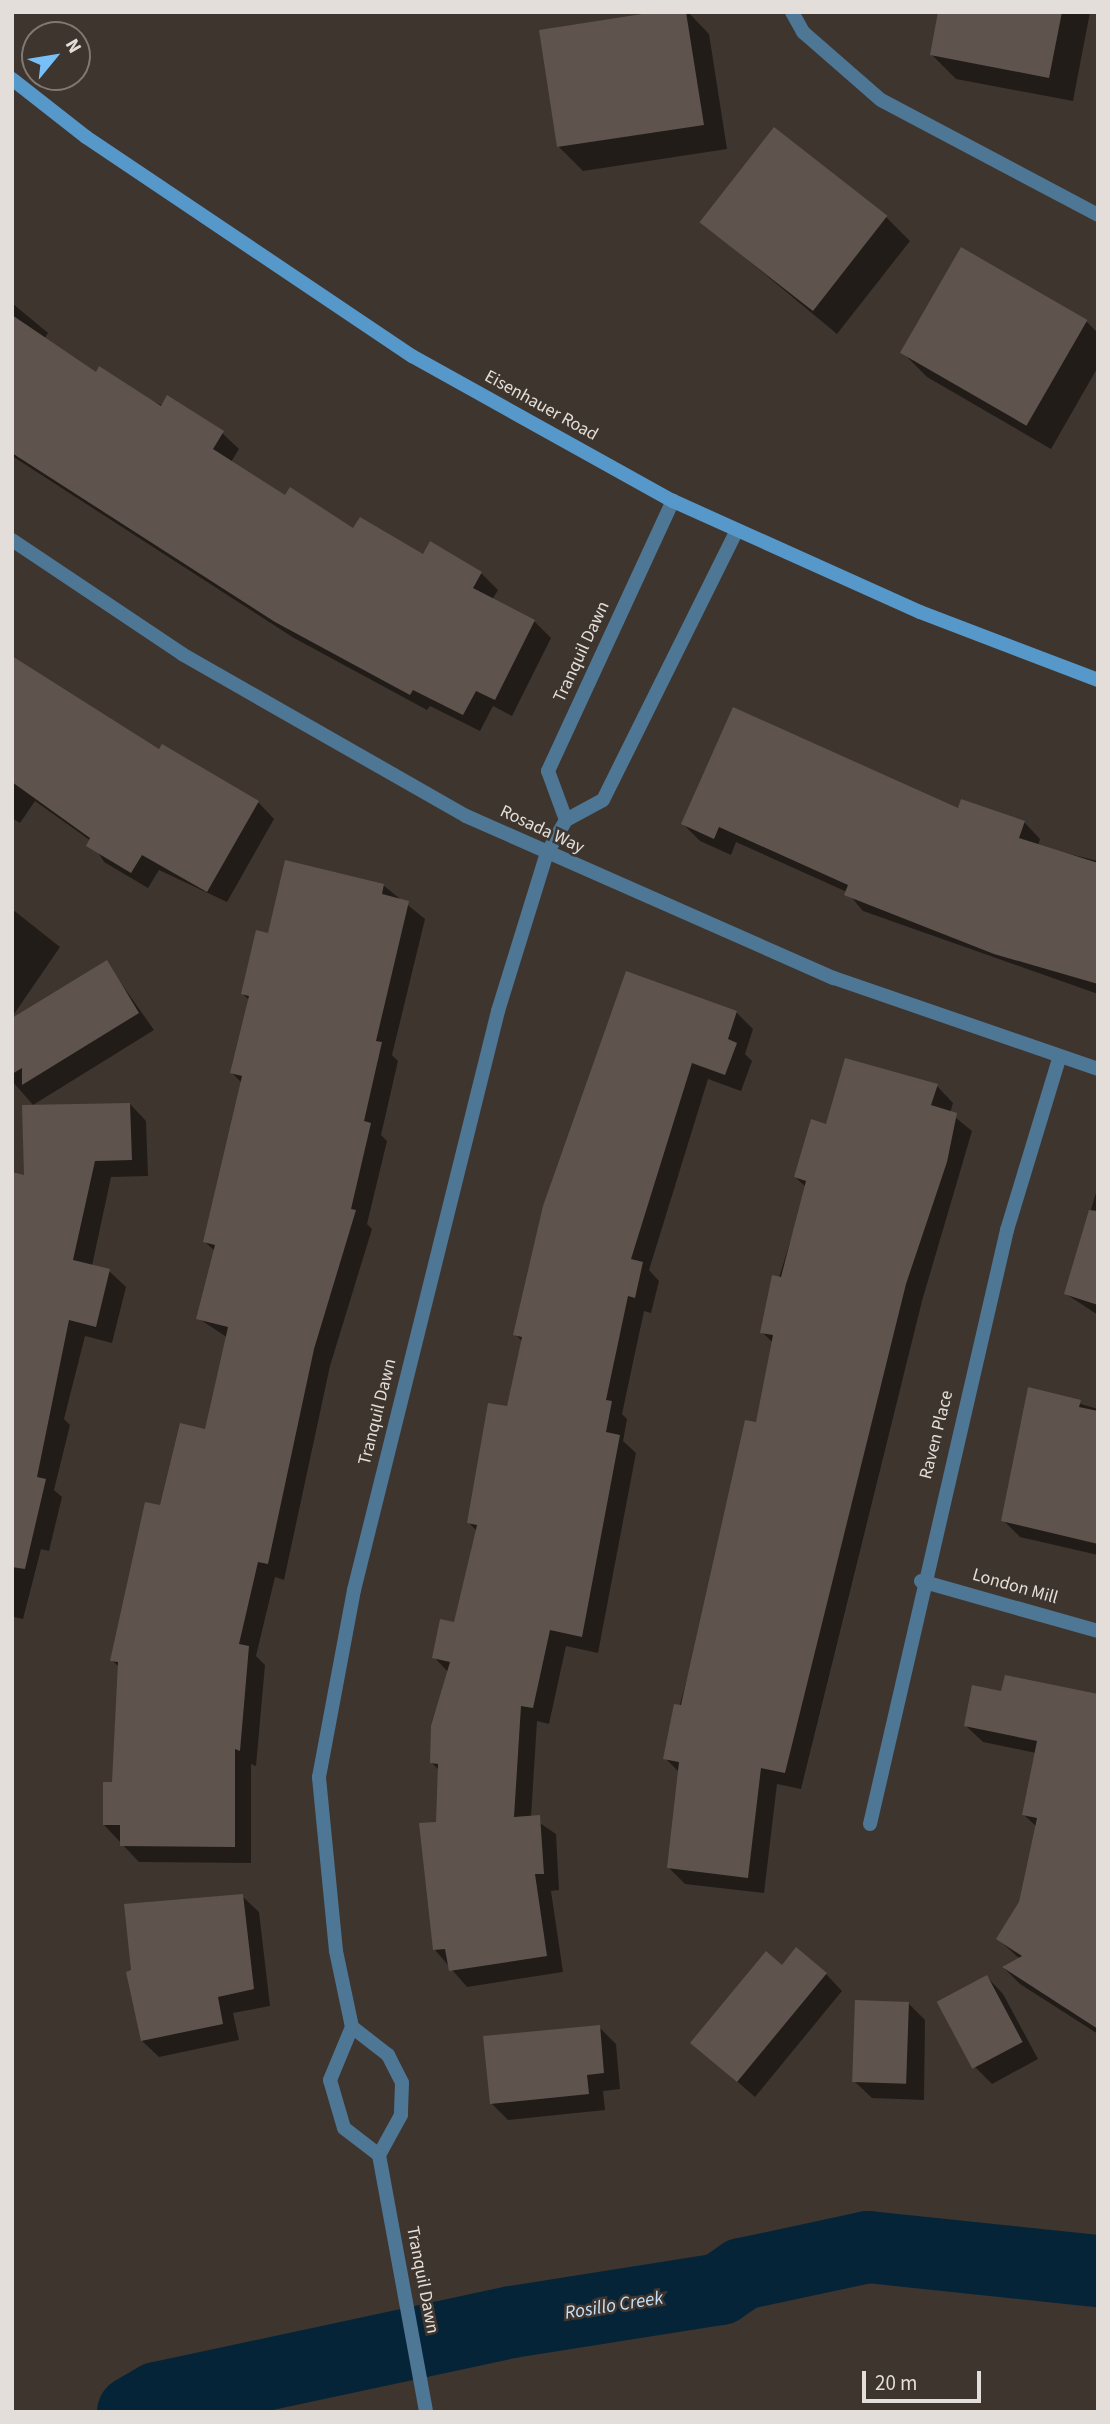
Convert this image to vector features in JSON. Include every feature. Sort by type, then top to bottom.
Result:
[{"type":"main road","name":"Eisenhauer Road","points":[[12,79],[86,137],[412,356],[673,501],[920,612],[1098,680]]},
{"type":"street","points":[[792,12],[803,32],[881,100],[1097,213]]},
{"type":"street","name":"Tranquil Dawn","points":[[352,2027],[336,1951],[319,1777],[354,1590],[498,1011],[547,853],[566,820],[548,771],[673,501]]},
{"type":"street","points":[[566,820],[603,800],[737,530]]},
{"type":"street","name":"Rosada Way","points":[[12,540],[182,654],[466,816],[834,978],[1059,1059],[1098,1069]]},
{"type":"street","name":"Raven Place","points":[[870,1824],[921,1581],[1007,1230],[1059,1059]]},
{"type":"street","name":"London Mill","points":[[921,1581],[1098,1631]]},
{"type":"street","points":[[352,2027],[388,2055],[402,2083],[401,2115],[379,2155],[344,2128],[331,2098],[333,2067],[352,2027]]},
{"type":"street","name":"Tranquil Dawn","points":[[379,2155],[426,2412]]},
{"type":"building","points":[[655,12],[686,12],[704,125],[557,147],[539,30]]},
{"type":"building","points":[[938,12],[1062,12],[1049,78],[930,55]]},
{"type":"building","points":[[774,127],[887,216],[813,311],[700,222]]},
{"type":"building","points":[[961,247],[1087,320],[1026,426],[900,353]]},
{"type":"building","points":[[12,315],[96,372],[99,366],[161,406],[167,395],[224,431],[213,449],[285,495],[290,487],[353,528],[360,517],[423,554],[430,541],[482,572],[473,588],[535,620],[495,700],[476,691],[463,715],[413,690],[410,695],[275,622],[12,453]]},
{"type":"building","points":[[12,656],[159,749],[162,744],[259,801],[207,892],[142,855],[131,873],[86,846],[90,838],[12,782]]},
{"type":"building","points":[[733,707],[958,808],[961,799],[1025,821],[1019,838],[1098,863],[1098,984],[994,954],[844,895],[848,885],[719,827],[714,839],[681,824]]},
{"type":"building","points":[[285,860],[384,884],[382,894],[409,901],[376,1041],[382,1042],[364,1121],[371,1123],[351,1209],[356,1210],[314,1349],[268,1564],[258,1562],[239,1644],[249,1646],[240,1751],[235,1749],[235,1847],[120,1846],[120,1825],[103,1825],[103,1782],[112,1782],[118,1662],[110,1661],[145,1502],[160,1505],[180,1423],[205,1429],[228,1327],[196,1319],[215,1245],[203,1242],[242,1076],[230,1073],[249,996],[241,994],[256,930],[268,933]]},
{"type":"building","points":[[107,960],[139,1013],[22,1085],[22,1068],[12,1074],[12,1018]]},
{"type":"building","points":[[626,971],[737,1011],[728,1039],[737,1043],[725,1075],[692,1063],[631,1259],[643,1262],[635,1298],[628,1296],[606,1400],[612,1401],[606,1432],[620,1435],[582,1637],[550,1630],[533,1708],[521,1706],[514,1817],[540,1815],[544,1874],[535,1874],[547,1956],[449,1971],[445,1949],[433,1950],[419,1823],[436,1822],[438,1764],[430,1763],[431,1726],[450,1662],[432,1658],[440,1619],[454,1622],[477,1525],[467,1523],[488,1403],[507,1406],[522,1337],[513,1335],[543,1206]]},
{"type":"building","points":[[845,1058],[938,1084],[931,1105],[957,1113],[947,1162],[906,1284],[785,1773],[761,1768],[748,1878],[667,1868],[679,1762],[663,1759],[674,1704],[681,1705],[745,1420],[756,1422],[773,1335],[760,1333],[772,1275],[781,1277],[806,1181],[794,1177],[811,1119],[826,1124]]},
{"type":"building","points":[[130,1103],[132,1160],[95,1161],[73,1260],[110,1269],[96,1327],[69,1320],[37,1477],[46,1479],[25,1569],[12,1567],[12,1172],[24,1175],[22,1105]]},
{"type":"building","points":[[1089,1210],[1098,1211],[1098,1305],[1064,1294]]},
{"type":"building","points":[[1028,1387],[1081,1400],[1079,1407],[1098,1411],[1098,1544],[1001,1521]]},
{"type":"building","points":[[1005,1675],[1098,1694],[1098,2029],[1002,1967],[1022,1956],[996,1939],[1019,1902],[1037,1818],[1022,1815],[1037,1741],[964,1726],[972,1685],[1001,1691]]},
{"type":"building","points":[[243,1894],[254,1989],[218,1997],[223,2024],[141,2041],[126,1972],[131,1970],[124,1904]]},
{"type":"building","points":[[796,1947],[827,1973],[737,2082],[690,2043],[766,1951],[782,1965]]},
{"type":"building","points":[[987,1975],[1023,2042],[972,2069],[937,2002]]},
{"type":"building","points":[[855,2000],[909,2002],[906,2084],[852,2082]]},
{"type":"building","points":[[600,2025],[604,2073],[587,2075],[589,2094],[490,2104],[483,2036]]},
{"type":"waterway","name":"Rosillo Creek","points":[[133,2412],[157,2398],[512,2322],[720,2289],[742,2274],[868,2247],[1098,2271]]}]
